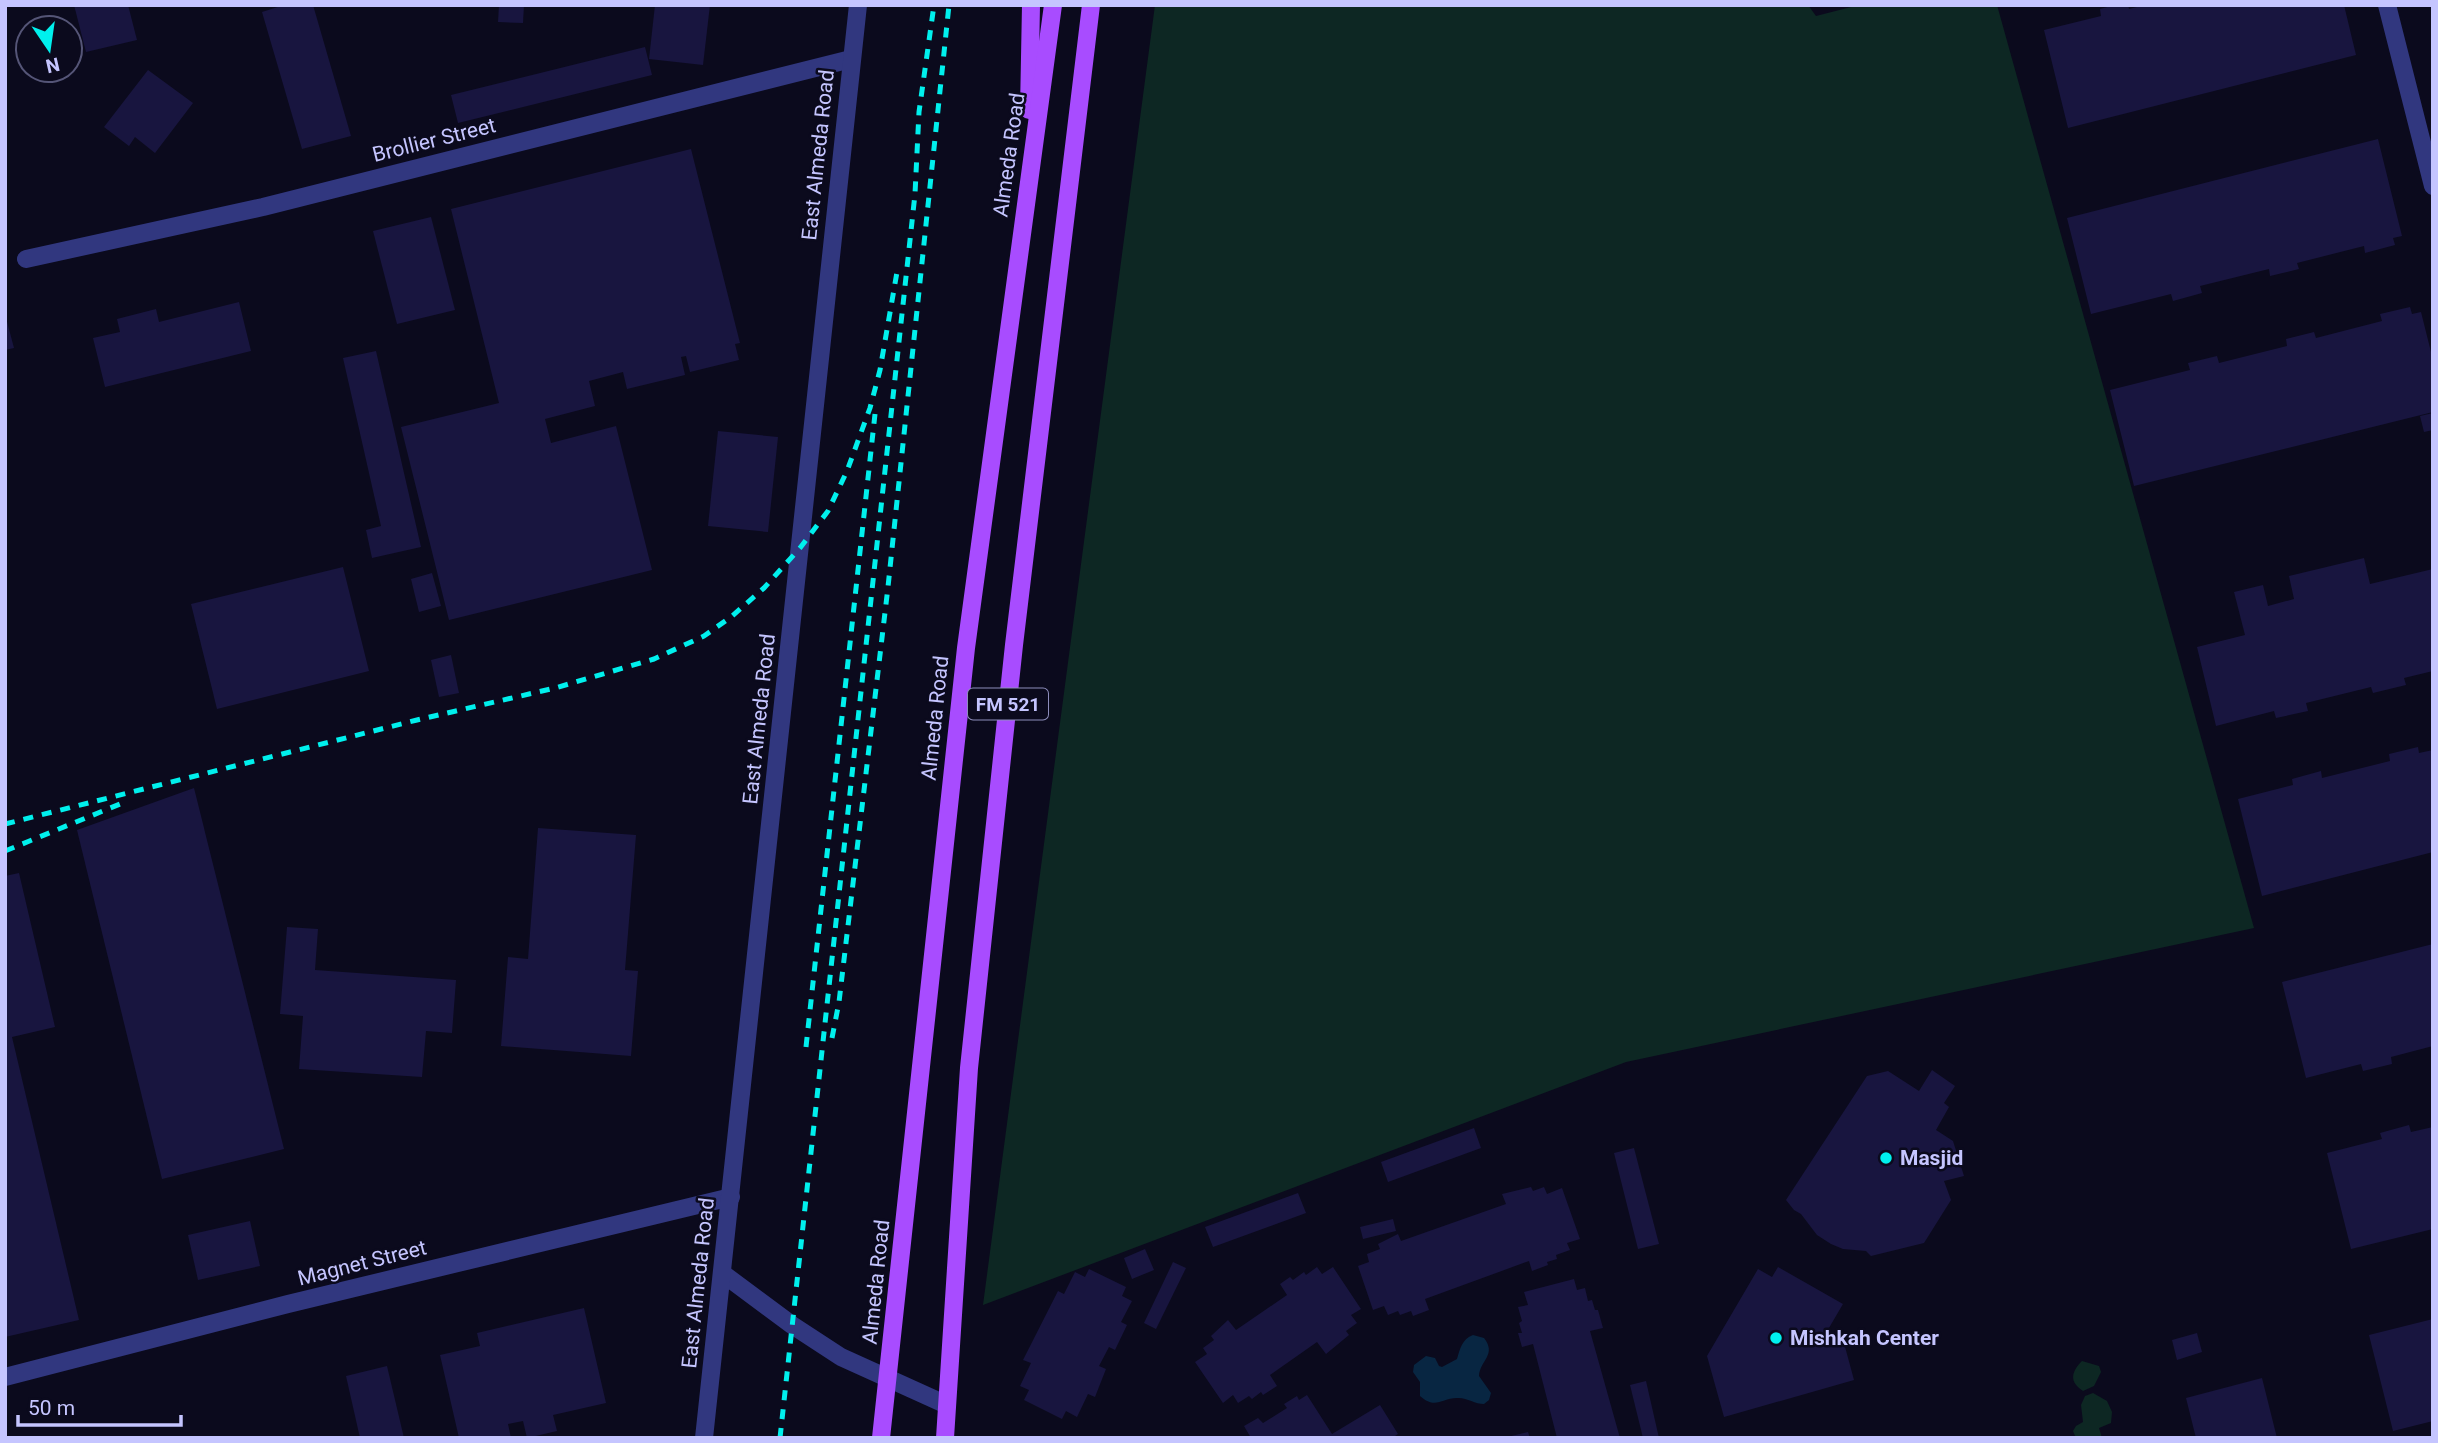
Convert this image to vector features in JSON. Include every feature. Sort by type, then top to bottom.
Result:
[{"type":"main road","points":[[1028,178],[1031,5]]},
{"type":"main road","name":"Almeda Road","points":[[881,1438],[966,648],[1053,5]]},
{"type":"main road","name":"FM 521","points":[[945,1438],[972,1041],[1014,645],[1091,5]]},
{"type":"main road","points":[[1081,96],[1101,5]]},
{"type":"street","name":"East Almeda Road","points":[[704,1438],[858,5]]},
{"type":"street","points":[[2387,5],[2433,186]]},
{"type":"street","name":"Brollier Street","points":[[26,259],[263,207],[851,59]]},
{"type":"street","name":"Magnet Street","points":[[5,1377],[288,1304],[731,1197]]},
{"type":"street","points":[[722,1273],[792,1325],[841,1357],[947,1405]]},
{"type":"green space","points":[[1155,5],[1808,5],[1816,16],[1859,5],[1997,5],[2254,928],[1626,1062],[983,1305]]},
{"type":"green space","points":[[2082,1361],[2099,1366],[2101,1372],[2094,1386],[2083,1391],[2075,1384],[2073,1377]]},
{"type":"green space","points":[[2093,1393],[2107,1401],[2112,1412],[2111,1423],[2099,1428],[2102,1438],[2076,1438],[2073,1431],[2083,1422],[2081,1405],[2085,1396]]},
{"type":"water","points":[[1473,1335],[1484,1338],[1488,1344],[1488,1353],[1479,1376],[1491,1393],[1489,1400],[1484,1404],[1451,1398],[1435,1403],[1420,1396],[1420,1382],[1413,1372],[1414,1365],[1426,1356],[1435,1358],[1442,1367],[1457,1359],[1464,1342]]},
{"type":"building","points":[[74,5],[128,5],[137,40],[86,52],[84,14],[76,14]]},
{"type":"building","points":[[284,5],[313,5],[351,136],[302,149],[262,12]]},
{"type":"building","points":[[499,5],[524,5],[523,23],[498,22]]},
{"type":"building","points":[[655,5],[710,5],[703,65],[649,59]]},
{"type":"building","points":[[2128,5],[2129,9],[2145,5],[2344,5],[2356,55],[2068,128],[2044,30],[2101,16],[2100,9]]},
{"type":"building","points":[[645,47],[652,75],[458,123],[451,95]]},
{"type":"building","points":[[148,70],[193,103],[155,153],[135,137],[129,146],[104,127]]},
{"type":"building","points":[[2378,139],[2402,236],[2393,238],[2395,245],[2365,253],[2364,246],[2297,263],[2299,269],[2270,276],[2269,269],[2200,286],[2202,293],[2173,301],[2171,294],[2091,314],[2067,218]]},
{"type":"building","points":[[691,149],[740,343],[735,344],[739,360],[690,372],[686,356],[681,357],[685,375],[627,389],[623,372],[589,381],[595,406],[545,419],[551,443],[616,426],[652,570],[449,620],[401,427],[499,403],[451,209]]},
{"type":"building","points":[[431,217],[455,310],[397,324],[373,231]]},
{"type":"building","points":[[239,302],[251,351],[105,387],[93,338],[120,332],[117,319],[156,309],[159,322]]},
{"type":"building","points":[[2410,307],[2412,314],[2421,312],[2433,360],[2433,412],[2134,486],[2110,390],[2190,370],[2188,363],[2217,356],[2219,363],[2287,346],[2286,339],[2314,332],[2316,338],[2382,321],[2380,314]]},
{"type":"building","points":[[5,314],[14,348],[5,350]]},
{"type":"building","points":[[376,351],[421,547],[372,558],[366,530],[381,526],[343,358]]},
{"type":"building","points":[[2433,413],[2433,430],[2424,432],[2420,416]]},
{"type":"building","points":[[718,431],[778,437],[768,532],[708,526]]},
{"type":"building","points":[[2364,558],[2370,584],[2433,569],[2433,671],[2404,678],[2406,685],[2373,693],[2371,687],[2306,703],[2308,711],[2276,718],[2274,711],[2216,726],[2197,647],[2245,635],[2234,592],[2263,585],[2268,606],[2294,599],[2289,576]]},
{"type":"building","points":[[343,567],[369,671],[217,709],[191,604]]},
{"type":"building","points":[[432,573],[441,606],[419,612],[411,579]]},
{"type":"building","points":[[451,655],[459,693],[439,697],[431,660]]},
{"type":"building","points":[[2418,747],[2419,753],[2433,750],[2433,852],[2262,896],[2238,799],[2293,785],[2292,779],[2321,771],[2322,778],[2390,761],[2389,754]]},
{"type":"building","points":[[194,788],[284,1149],[162,1179],[77,830]]},
{"type":"building","points":[[538,828],[636,835],[625,970],[638,971],[631,1056],[501,1046],[508,957],[528,959]]},
{"type":"building","points":[[19,873],[55,1027],[12,1037],[79,1320],[5,1337],[5,876]]},
{"type":"building","points":[[287,927],[318,929],[315,970],[456,980],[452,1033],[426,1031],[422,1077],[299,1069],[303,1016],[280,1014]]},
{"type":"building","points":[[2433,944],[2433,1046],[2391,1057],[2392,1064],[2363,1071],[2361,1064],[2306,1078],[2282,982]]},
{"type":"building","name":"Masjid","points":[[1932,1070],[1955,1086],[1944,1103],[1949,1107],[1936,1130],[1953,1141],[1964,1176],[1944,1181],[1951,1200],[1924,1243],[1871,1256],[1866,1251],[1843,1249],[1831,1244],[1817,1235],[1786,1200],[1867,1076],[1888,1071],[1919,1091]]},
{"type":"building","points":[[2409,1125],[2411,1132],[2433,1127],[2433,1229],[2351,1249],[2327,1153],[2382,1139],[2380,1133]]},
{"type":"building","points":[[1474,1128],[1481,1148],[1388,1182],[1381,1162]]},
{"type":"building","points":[[1634,1148],[1659,1244],[1638,1249],[1614,1153]]},
{"type":"building","points":[[1531,1187],[1533,1191],[1544,1187],[1547,1194],[1562,1188],[1580,1239],[1567,1243],[1570,1250],[1556,1255],[1557,1259],[1547,1262],[1548,1265],[1532,1271],[1529,1261],[1425,1299],[1429,1310],[1413,1316],[1411,1311],[1400,1315],[1398,1311],[1388,1315],[1384,1306],[1373,1310],[1358,1266],[1369,1262],[1367,1254],[1380,1249],[1378,1244],[1398,1234],[1401,1241],[1506,1204],[1502,1194]]},
{"type":"building","points":[[1298,1193],[1306,1213],[1213,1247],[1205,1227]]},
{"type":"building","points":[[1393,1219],[1396,1231],[1363,1239],[1360,1227]]},
{"type":"building","points":[[250,1221],[260,1266],[198,1280],[188,1235]]},
{"type":"building","points":[[1145,1249],[1154,1270],[1132,1279],[1124,1258]]},
{"type":"building","points":[[1173,1262],[1186,1268],[1156,1329],[1144,1323]]},
{"type":"building","points":[[1317,1267],[1322,1274],[1333,1267],[1361,1309],[1351,1315],[1357,1323],[1346,1331],[1349,1335],[1326,1354],[1317,1342],[1270,1375],[1277,1386],[1263,1395],[1261,1392],[1252,1399],[1249,1396],[1238,1403],[1233,1395],[1223,1403],[1195,1362],[1207,1354],[1203,1348],[1214,1340],[1211,1336],[1228,1320],[1236,1330],[1287,1295],[1280,1284],[1290,1277],[1293,1280],[1304,1272],[1306,1275]]},
{"type":"building","name":"Mishkah Center","points":[[1778,1267],[1843,1304],[1826,1333],[1844,1343],[1854,1380],[1724,1417],[1707,1356],[1758,1269],[1772,1277]]},
{"type":"building","points":[[1089,1269],[1126,1287],[1122,1296],[1132,1301],[1121,1322],[1127,1325],[1115,1350],[1109,1347],[1099,1366],[1106,1369],[1095,1397],[1088,1394],[1077,1417],[1066,1411],[1062,1419],[1024,1400],[1029,1390],[1020,1386],[1031,1363],[1023,1360],[1058,1291],[1064,1294],[1075,1272],[1085,1277]]},
{"type":"building","points":[[1574,1279],[1577,1290],[1585,1288],[1588,1301],[1592,1300],[1595,1310],[1598,1310],[1603,1328],[1590,1331],[1620,1438],[1557,1438],[1533,1344],[1522,1347],[1518,1333],[1522,1333],[1519,1323],[1522,1321],[1518,1307],[1528,1305],[1524,1292]]},
{"type":"building","points":[[584,1308],[606,1403],[553,1415],[557,1431],[527,1438],[523,1421],[508,1424],[511,1438],[459,1438],[440,1355],[480,1346],[477,1333]]},
{"type":"building","points":[[2433,1319],[2433,1421],[2393,1431],[2369,1335]]},
{"type":"building","points":[[2197,1333],[2202,1352],[2177,1360],[2172,1340]]},
{"type":"building","points":[[387,1366],[404,1438],[360,1438],[346,1376]]},
{"type":"building","points":[[2262,1378],[2277,1438],[2196,1438],[2186,1398]]},
{"type":"building","points":[[1646,1381],[1659,1438],[1643,1438],[1630,1385]]},
{"type":"building","points":[[1307,1395],[1332,1434],[1380,1405],[1398,1434],[1392,1438],[1251,1438],[1244,1426],[1258,1418],[1263,1423],[1287,1408],[1284,1404],[1297,1396],[1299,1400]]},
{"type":"building","points":[[1528,1432],[1530,1438],[1507,1437]]},
{"type":"railway","points":[[780,1438],[915,194],[919,112],[934,5]]},
{"type":"railway","points":[[832,1038],[839,1002],[888,587],[949,5]]},
{"type":"railway","points":[[5,824],[555,688],[654,659],[704,636],[764,588],[800,548],[828,511],[847,471],[870,408],[880,370],[897,272]]},
{"type":"railway","points":[[806,1047],[875,414]]},
{"type":"railway","points":[[5,851],[125,802]]},
{"type":"place","name":"Masjid","points":[[1886,1158]]},
{"type":"place","name":"Mishkah Center","points":[[1776,1338]]}]
